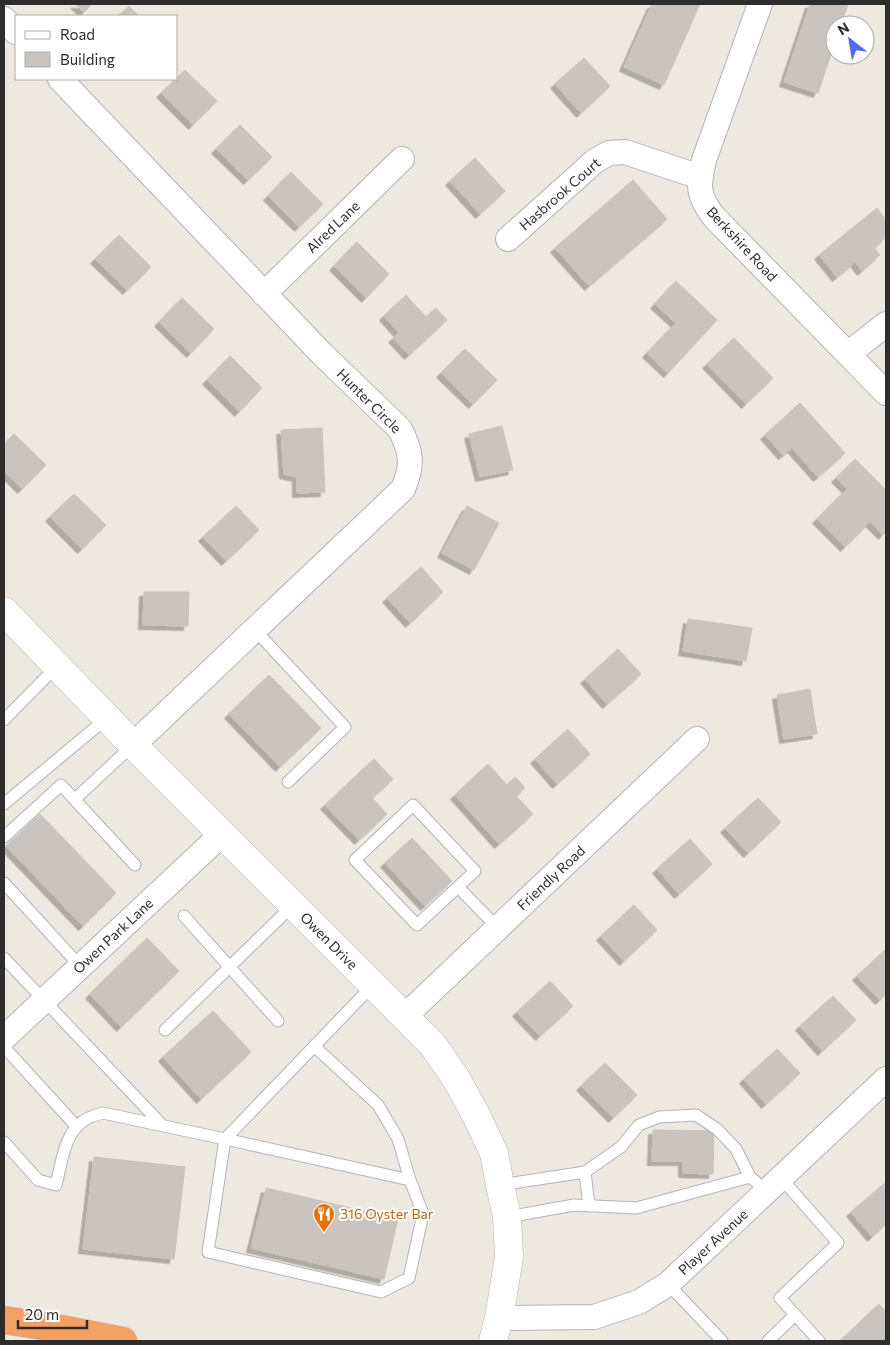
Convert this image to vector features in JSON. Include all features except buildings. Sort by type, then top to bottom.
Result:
[{"type":"highway","points":[[4,1320],[123,1341]]},
{"type":"main road","name":"Owen Drive","points":[[4,611],[133,745],[433,1046],[457,1080],[494,1153],[507,1217],[510,1257],[496,1330]]},
{"type":"street","name":"Berkshire Road","points":[[760,4],[704,160],[700,177],[700,192],[705,205],[714,217],[886,393]]},
{"type":"street","points":[[4,19],[15,31]]},
{"type":"street","name":"Hunter Circle","points":[[61,80],[322,354],[400,429],[408,443],[410,459],[409,475],[403,489],[133,745]]},
{"type":"street","name":"Hasbrook Court","points":[[508,239],[595,161],[609,153],[625,152],[700,177]]},
{"type":"street","name":"Alred Lane","points":[[264,294],[402,159]]},
{"type":"street","points":[[848,354],[886,324]]},
{"type":"street","name":"Friendly Road","points":[[404,1016],[697,739]]},
{"type":"street","name":"Owen Park Lane","points":[[4,1038],[222,834]]},
{"type":"street","name":"Player Avenue","points":[[496,1330],[553,1318],[594,1317],[639,1302],[668,1284],[766,1182],[886,1079]]},
{"type":"lane","points":[[254,630],[344,727],[288,782]]},
{"type":"lane","points":[[4,720],[57,666]]},
{"type":"lane","points":[[4,804],[108,718]]},
{"type":"lane","points":[[75,799],[133,745]]},
{"type":"lane","points":[[4,837],[61,785],[135,865]]},
{"type":"lane","points":[[413,805],[476,871],[458,887],[417,925],[355,860],[413,805]]},
{"type":"lane","points":[[4,883],[80,966]]},
{"type":"lane","points":[[458,887],[498,928]]},
{"type":"lane","points":[[165,1030],[293,905]]},
{"type":"lane","points":[[184,916],[278,1020]]},
{"type":"lane","points":[[4,958],[162,1125]]},
{"type":"lane","points":[[314,1046],[378,1105],[398,1139],[410,1180],[423,1214],[409,1278],[382,1292],[208,1252],[225,1139],[314,1046],[373,985]]},
{"type":"lane","points":[[4,1047],[77,1128]]},
{"type":"lane","points":[[4,1142],[38,1180],[56,1185],[65,1148],[72,1132],[86,1119],[103,1113],[410,1180]]},
{"type":"lane","points":[[500,1185],[586,1172],[621,1147],[638,1126],[659,1117],[696,1115],[717,1129],[766,1182],[838,1243],[780,1298],[819,1341]]},
{"type":"lane","points":[[586,1172],[589,1206]]},
{"type":"lane","points":[[507,1217],[574,1205],[636,1208],[766,1182]]},
{"type":"lane","points":[[668,1284],[722,1341]]},
{"type":"lane","points":[[768,1341],[795,1315]]},
{"type":"place","name":"316 Oyster Bar","points":[[324,1233]]}]
